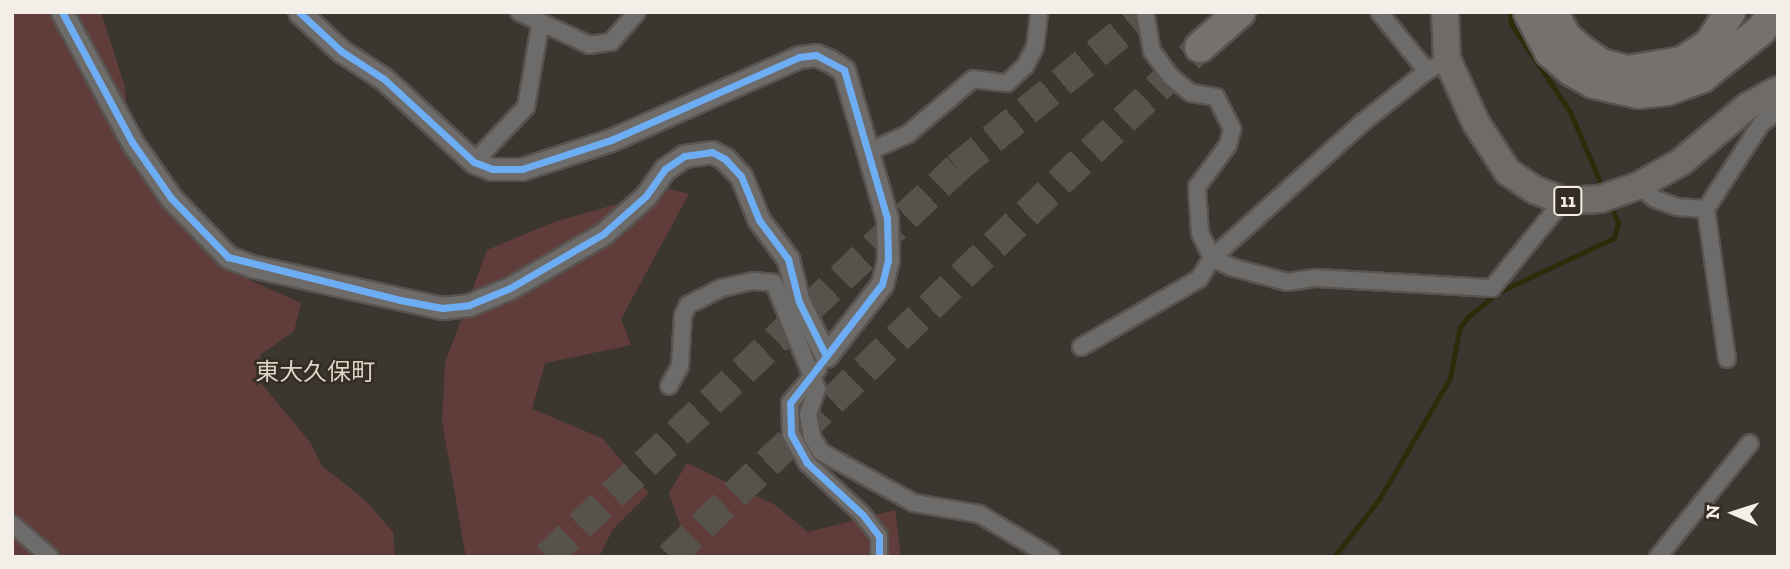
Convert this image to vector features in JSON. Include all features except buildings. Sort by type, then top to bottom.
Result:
[{"type":"highway","points":[[1200,47],[1240,12]]},
{"type":"highway","points":[[1529,12],[1550,52],[1573,71],[1615,90],[1667,90],[1702,77],[1737,51],[1774,12]]},
{"type":"highway","points":[[1552,12],[1566,37],[1582,51],[1601,64],[1627,71],[1682,62],[1710,44],[1730,12]]},
{"type":"highway","points":[[1737,51],[1755,12]]},
{"type":"main road","name":"11","points":[[1445,12],[1437,65],[1508,172],[1535,190],[1563,201],[1600,198],[1639,186],[1681,162],[1748,106],[1778,90]]},
{"type":"street","points":[[62,12],[132,142],[171,198],[228,257],[400,300],[442,308],[469,305],[510,288],[603,234],[646,196],[665,169],[684,156],[712,152],[725,159],[741,176],[759,220],[788,259],[799,302],[826,356]]},
{"type":"street","points":[[299,12],[341,51],[384,79],[474,162],[492,169],[522,169],[611,140],[799,57],[816,55],[844,70],[870,151],[887,218],[888,260],[882,284],[790,403],[791,434],[807,463],[863,515],[879,536],[879,557]]},
{"type":"street","points":[[519,12],[540,26],[589,45],[611,42],[637,12]]},
{"type":"street","points":[[870,151],[908,134],[973,79],[1007,83],[1025,66],[1035,47],[1039,12]]},
{"type":"street","points":[[1145,12],[1152,51],[1171,76],[1191,93],[1216,97],[1232,129],[1228,145],[1197,187],[1200,233],[1212,258],[1287,282],[1317,278],[1492,288],[1563,201]]},
{"type":"street","points":[[1081,347],[1199,279],[1212,258],[1362,123],[1437,65],[1379,12]]},
{"type":"street","points":[[474,162],[526,107],[540,26]]},
{"type":"street","points":[[1727,359],[1706,209],[1761,124],[1778,110]]},
{"type":"street","points":[[1639,186],[1655,199],[1677,207],[1706,209]]},
{"type":"street","points":[[670,386],[680,366],[683,316],[688,305],[722,288],[753,281],[774,283],[817,389],[808,414],[812,437],[821,452],[914,503],[979,514],[1051,557]]},
{"type":"street","points":[[1658,557],[1750,443]]},
{"type":"street","points":[[12,524],[50,557]]},
{"type":"shaded area","points":[[12,12],[101,12],[125,87],[130,163],[236,274],[301,303],[294,331],[260,355],[259,381],[310,442],[322,466],[365,500],[393,532],[395,557],[12,557]]},
{"type":"shaded area","points":[[670,189],[689,194],[621,319],[631,345],[545,363],[532,409],[602,438],[649,493],[613,529],[599,557],[466,557],[442,421],[445,363],[487,250],[554,222]]},
{"type":"shaded area","points":[[687,463],[775,505],[808,532],[895,510],[901,557],[691,557],[669,493]]},
{"type":"waterway","points":[[1510,12],[1512,25],[1570,111],[1601,183]]},
{"type":"waterway","points":[[1334,557],[1380,498],[1450,378],[1460,327],[1497,293],[1614,238],[1618,223],[1612,209]]},
{"type":"tunnel","points":[[547,557],[957,168],[1147,12]]},
{"type":"tunnel","points":[[670,557],[1200,47]]},
{"type":"cycle path","points":[[62,12],[132,142],[171,198],[228,257],[400,300],[442,308],[469,305],[510,288],[603,234],[646,196],[665,169],[684,156],[712,152],[725,159],[741,176],[759,220],[788,259],[799,302],[826,356]]},
{"type":"cycle path","points":[[299,12],[341,51],[384,79],[474,162],[492,169],[522,169],[611,140],[799,57],[816,55],[844,70],[887,218],[888,260],[882,284],[790,403],[791,434],[807,463],[863,515],[879,536],[879,557]]},
{"type":"district","name":"東大久保町","points":[[315,372]]}]
